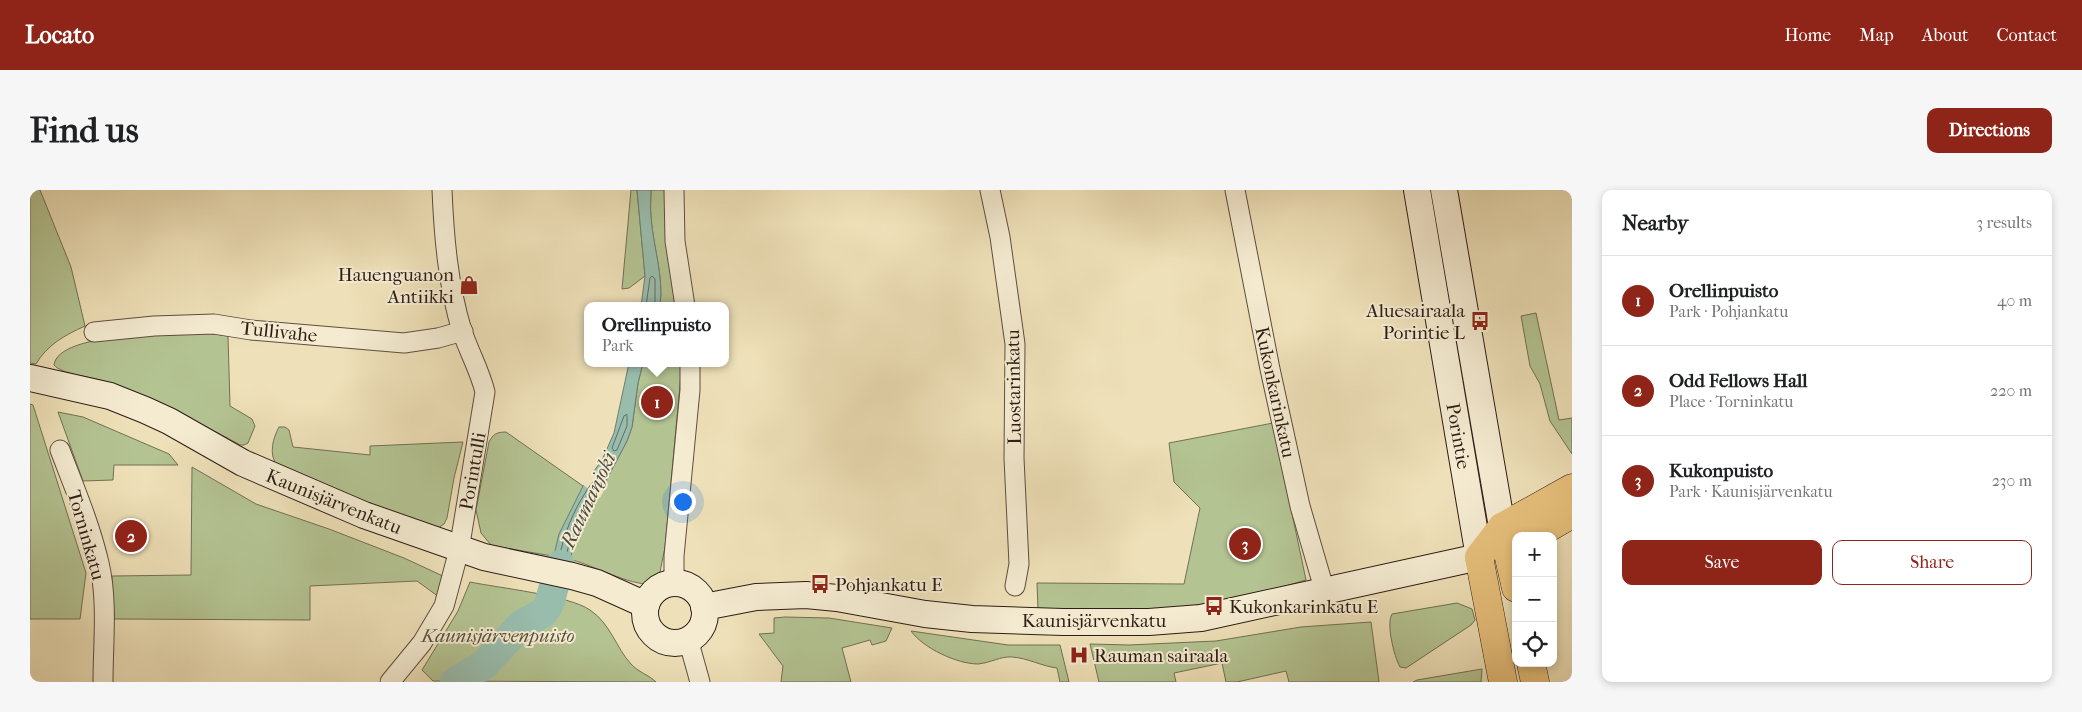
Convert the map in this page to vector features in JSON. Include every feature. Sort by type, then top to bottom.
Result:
[{"type":"highway","points":[[1479,557],[1508,541],[1550,523],[1572,488]]},
{"type":"highway","name":"Porintie","points":[[1508,541],[1514,577]]},
{"type":"highway","name":"Porintie","points":[[1479,557],[1502,674]]},
{"type":"highway","points":[[1532,667],[1535,682]]},
{"type":"main road","name":"Porintie","points":[[1417,190],[1479,557]]},
{"type":"main road","name":"Porintie","points":[[1444,190],[1508,541]]},
{"type":"main road","name":"Kaunisjärvenkatu","points":[[30,378],[110,396],[145,410],[169,421],[262,472],[364,515],[459,550],[597,583],[646,606]]},
{"type":"main road","name":"Kaunisjärvenkatu","points":[[704,607],[756,596],[806,595],[837,598],[925,614],[972,619],[1149,622],[1201,618],[1479,557]]},
{"type":"main road","points":[[666,584],[674,584],[690,587],[700,597],[704,607],[700,630],[688,640],[674,643],[666,642],[656,637],[647,624],[646,606],[655,590],[666,584]]},
{"type":"street","points":[[442,190],[445,244],[463,331]]},
{"type":"street","points":[[674,190],[675,241],[683,302]]},
{"type":"street","name":"Luostarinkatu","points":[[990,190],[1000,237],[1015,344],[1014,458],[1019,564],[1015,586]]},
{"type":"street","name":"Kukonkarinkatu","points":[[1235,190],[1270,369],[1300,506],[1325,592]]},
{"type":"street","name":"Tullivahe","points":[[94,332],[154,326],[214,324],[258,330],[404,343],[438,338],[463,331]]},
{"type":"street","name":"Porintulli","points":[[390,682],[422,643],[444,606],[459,550],[485,392],[480,372],[463,331]]},
{"type":"street","points":[[674,584],[674,556],[690,390],[690,367]]},
{"type":"street","name":"Torninkatu","points":[[60,450],[89,530],[99,564],[103,609],[103,682]]},
{"type":"street","points":[[688,640],[700,682]]},
{"type":"green space","points":[[30,190],[40,190],[71,267],[85,326],[57,341],[45,351],[36,364],[30,363]]},
{"type":"green space","points":[[631,190],[637,190],[645,276],[629,288],[622,289]]},
{"type":"green space","points":[[651,190],[667,190],[676,302],[660,302],[661,284],[651,210]]},
{"type":"green space","points":[[1536,313],[1559,420],[1572,418],[1572,454],[1550,421],[1540,384],[1530,366],[1521,316]]},
{"type":"green space","points":[[207,333],[228,336],[230,406],[252,419],[255,426],[248,443],[244,445],[240,445],[157,402],[104,381],[63,371],[54,365],[61,354],[76,346],[97,340],[148,335]]},
{"type":"green space","points":[[642,367],[682,367],[665,547],[660,572],[650,584],[632,582],[572,560],[491,545],[481,533],[476,510],[489,442],[492,437],[498,433],[506,432],[583,486],[596,499],[627,441],[632,427]]},
{"type":"green space","points":[[30,404],[33,405],[86,573],[80,619],[30,619]]},
{"type":"green space","points":[[58,412],[83,417],[169,454],[178,465],[114,465],[113,480],[83,481]]},
{"type":"green space","points":[[1273,423],[1306,580],[1245,596],[1165,609],[1038,609],[1037,583],[1184,584],[1200,508],[1174,482],[1169,443]]},
{"type":"green space","points":[[279,427],[285,427],[289,430],[293,447],[370,455],[370,446],[463,442],[447,518],[444,524],[438,528],[385,512],[276,464],[273,446]]},
{"type":"green space","points":[[192,467],[256,504],[329,529],[404,558],[445,577],[439,597],[417,581],[310,586],[310,620],[114,619],[112,576],[191,575]]},
{"type":"green space","name":"Kaunisjärvenpuisto","points":[[470,582],[550,596],[566,600],[590,610],[603,622],[631,664],[656,682],[433,681],[422,670],[458,611]]},
{"type":"green space","points":[[1457,603],[1472,609],[1475,620],[1471,625],[1406,668],[1400,667],[1393,648],[1390,632],[1392,614]]},
{"type":"green space","points":[[774,618],[829,618],[892,628],[886,641],[872,645],[870,640],[842,648],[851,682],[781,682],[783,666],[759,634],[774,633]]},
{"type":"green space","points":[[1371,622],[1379,682],[1289,682],[1286,671],[1237,682],[1226,682],[1222,663],[1174,673],[1176,682],[1099,682],[1090,644],[1129,645],[1216,641],[1301,627]]},
{"type":"green space","points":[[911,631],[1008,645],[1060,645],[1069,682],[1060,682],[1057,668],[1029,660],[1012,657],[978,664],[960,661],[932,649]]},
{"type":"green space","points":[[1482,669],[1481,682],[1413,682],[1417,680]]},
{"type":"water","points":[[637,190],[651,190],[652,228],[661,284],[660,302],[642,302],[645,276]]},
{"type":"water","points":[[628,367],[642,367],[632,427],[627,441],[596,500],[578,527],[559,595],[549,604],[547,584],[559,534],[583,486],[602,460],[614,433]]},
{"type":"pier","points":[[592,471],[608,483],[600,498],[582,484]]},
{"type":"waterway","name":"Raumanjoki","points":[[455,682],[484,665],[522,624],[543,613],[549,604],[560,565]]},
{"type":"place","name":"Hauenguanon Antiikki","points":[[469,285]]},
{"type":"place","name":"Aluesairaala Porintie L","points":[[1480,321]]},
{"type":"place","name":"Orellinpuisto","points":[[657,402]]},
{"type":"place","name":"Odd Fellows Hall","points":[[131,536]]},
{"type":"place","name":"Kukonpuisto","points":[[1245,544]]},
{"type":"place","name":"Pohjankatu E","points":[[820,584]]},
{"type":"place","name":"Kukonkarinkatu E","points":[[1214,606]]},
{"type":"place","name":"Rauman sairaala","points":[[1079,655]]}]
